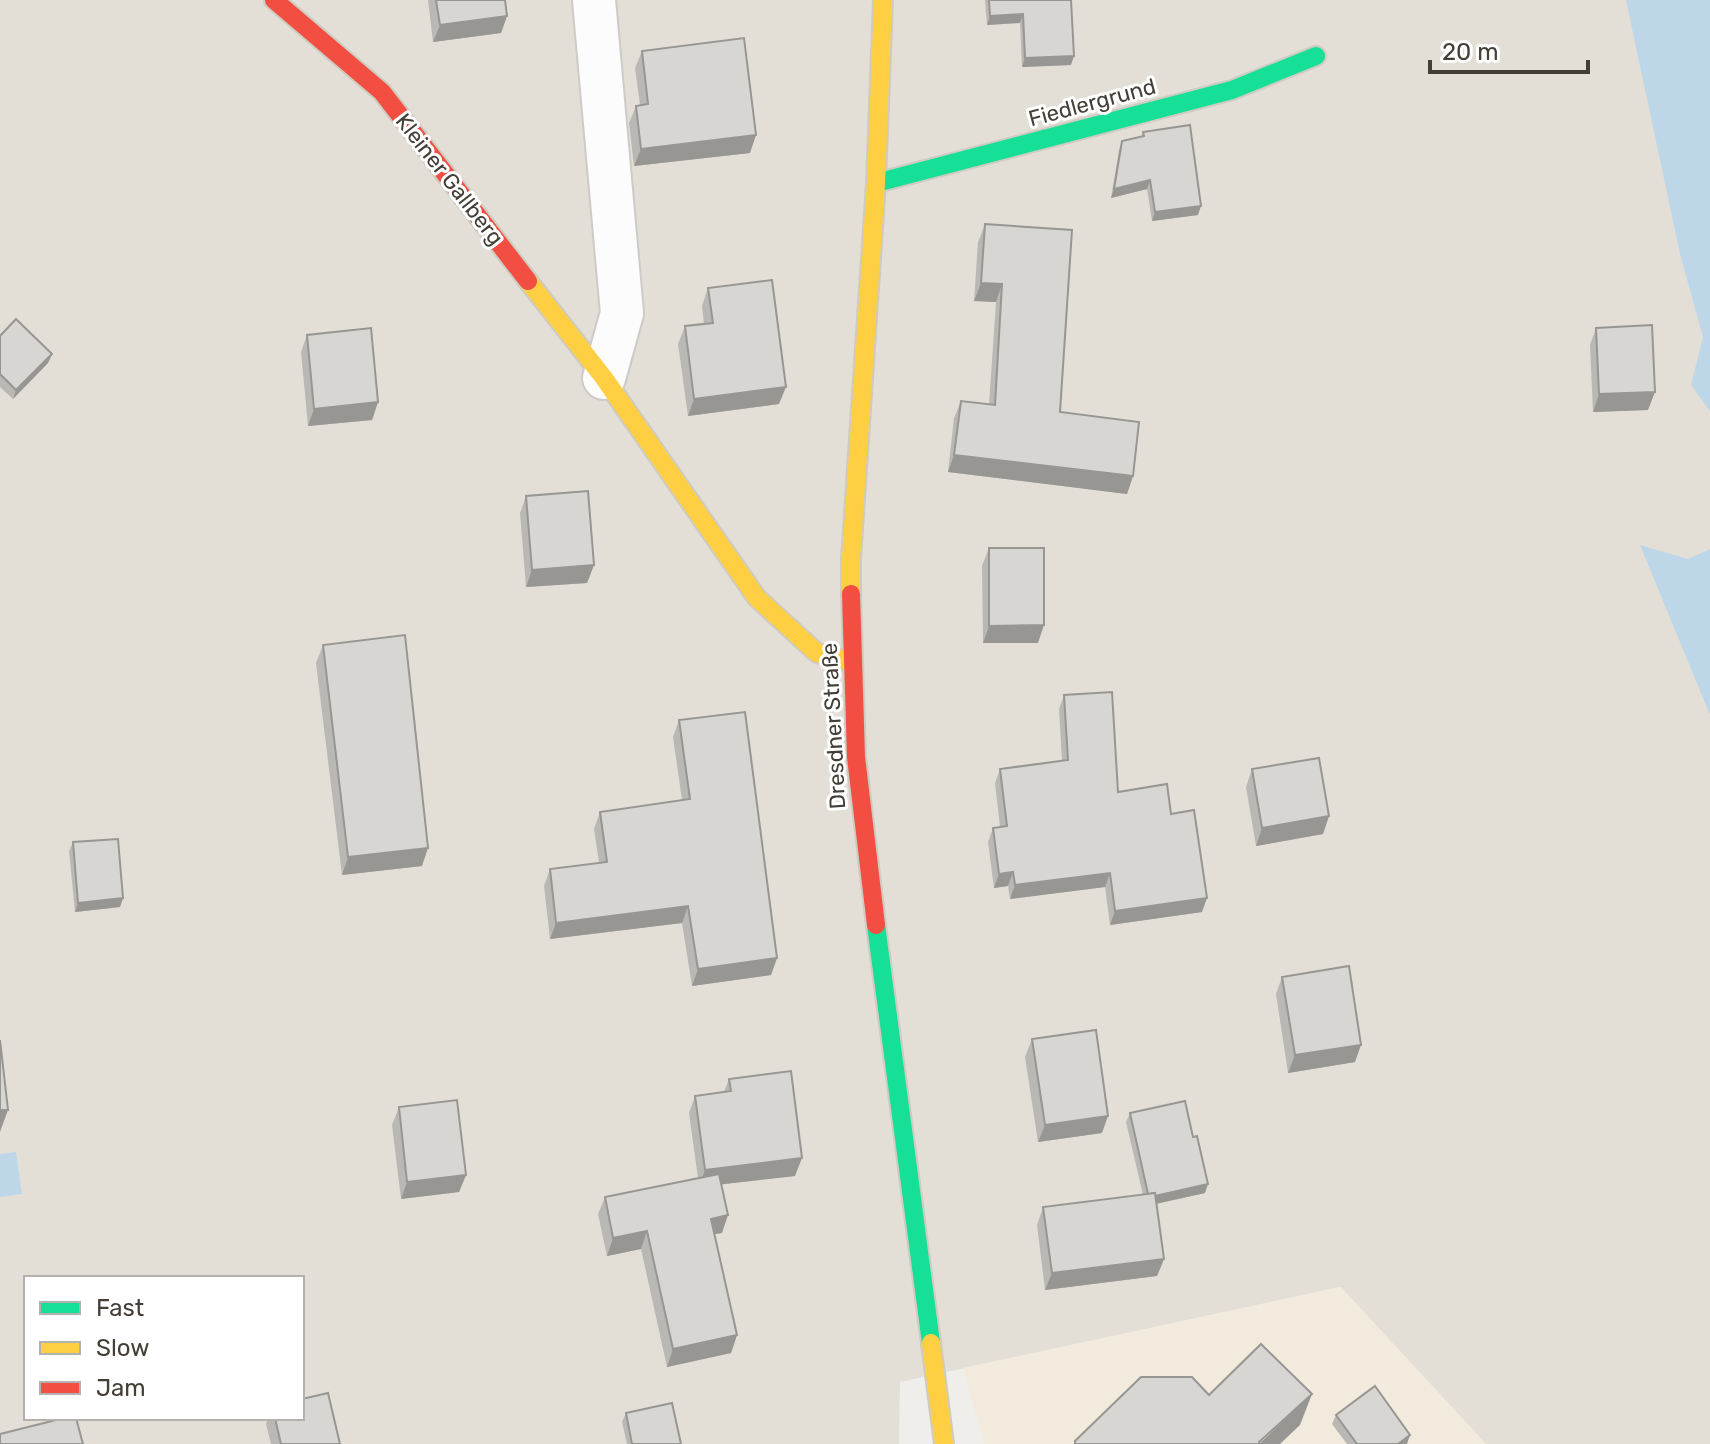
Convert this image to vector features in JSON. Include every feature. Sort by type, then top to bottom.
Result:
[{"type":"main road","name":"Kleiner Gallberg","points":[[274,0],[382,92],[604,378],[757,598],[817,653],[852,662]]},
{"type":"main road","name":"Dresdner Straße","points":[[883,0],[876,183],[851,559],[856,757],[944,1444]]},
{"type":"main road","name":"Fiedlergrund","points":[[876,183],[1232,90],[1316,56]]},
{"type":"street","points":[[594,0],[622,313],[604,378]]},
{"type":"shaded area","points":[[0,0],[1710,0],[1710,1444],[1486,1444],[1340,1287],[900,1382],[899,1444],[0,1444]]},
{"type":"shaded area","points":[[1341,1287],[1486,1444],[984,1444],[963,1368]]},
{"type":"water","points":[[1626,0],[1710,0],[1710,411],[1691,385],[1703,337],[1680,254]]},
{"type":"water","points":[[1640,545],[1688,559],[1710,549],[1710,715]]},
{"type":"water","points":[[16,1152],[22,1194],[0,1197],[0,1154]]},
{"type":"building","points":[[436,0],[505,0],[507,16],[440,25]]},
{"type":"building","points":[[989,0],[1071,0],[1074,56],[1025,58],[1023,14],[990,16]]},
{"type":"building","points":[[744,38],[756,135],[641,149],[636,106],[648,104],[642,51]]},
{"type":"building","points":[[1190,125],[1201,206],[1155,212],[1150,180],[1114,189],[1122,141],[1144,136],[1143,132]]},
{"type":"building","points":[[985,224],[1072,230],[1060,412],[1139,422],[1133,476],[954,455],[961,401],[995,405],[1002,284],[981,283]]},
{"type":"building","points":[[772,280],[786,387],[694,399],[685,326],[713,323],[708,288]]},
{"type":"building","points":[[16,319],[52,354],[16,390],[0,374],[0,336]]},
{"type":"building","points":[[1652,325],[1655,392],[1599,394],[1596,328]]},
{"type":"building","points":[[371,328],[378,402],[314,409],[307,335]]},
{"type":"building","points":[[588,491],[594,565],[532,570],[526,496]]},
{"type":"building","points":[[989,548],[1044,548],[1044,625],[989,626]]},
{"type":"building","points":[[405,635],[428,848],[348,857],[323,645]]},
{"type":"building","points":[[1112,692],[1118,792],[1167,784],[1171,814],[1194,810],[1207,898],[1115,911],[1110,873],[1015,885],[1013,872],[999,874],[993,828],[1007,826],[1000,769],[1068,760],[1064,695]]},
{"type":"building","points":[[745,712],[777,958],[698,969],[688,906],[556,923],[550,869],[607,862],[600,812],[690,799],[679,720]]},
{"type":"building","points":[[1319,758],[1329,816],[1262,828],[1252,769]]},
{"type":"building","points":[[118,839],[123,898],[78,903],[73,842]]},
{"type":"building","points":[[1349,966],[1361,1045],[1295,1055],[1282,977]]},
{"type":"building","points":[[1096,1030],[1108,1116],[1045,1125],[1032,1039]]},
{"type":"building","points":[[0,1040],[8,1110],[0,1110]]},
{"type":"building","points":[[791,1071],[802,1158],[705,1170],[695,1096],[731,1091],[729,1079]]},
{"type":"building","points":[[457,1100],[466,1175],[407,1182],[399,1107]]},
{"type":"building","points":[[1185,1101],[1208,1184],[1155,1196],[1155,1193],[1148,1194],[1130,1113]]},
{"type":"building","points":[[719,1174],[728,1215],[711,1219],[737,1335],[673,1349],[647,1231],[613,1238],[605,1197]]},
{"type":"building","points":[[1155,1193],[1164,1259],[1052,1273],[1043,1207]]},
{"type":"building","points":[[1261,1344],[1312,1394],[1259,1444],[1075,1444],[1141,1377],[1192,1377],[1209,1395]]},
{"type":"building","points":[[1375,1386],[1410,1435],[1398,1444],[1357,1444],[1336,1415]]},
{"type":"building","points":[[328,1393],[340,1444],[281,1444],[275,1420],[304,1420],[304,1399]]},
{"type":"building","points":[[672,1403],[681,1444],[632,1444],[626,1413]]},
{"type":"building","points":[[56,1420],[77,1420],[83,1444],[0,1444],[0,1434]]},
{"type":"traffic: fast","points":[[876,183],[1232,90],[1316,56]]},
{"type":"traffic: fast","points":[[876,925],[931,1343]]},
{"type":"traffic: slow","points":[[851,594],[876,183],[883,0]]},
{"type":"traffic: slow","points":[[528,281],[604,378],[757,598],[817,653],[852,662]]},
{"type":"traffic: slow","points":[[931,1343],[944,1444]]},
{"type":"traffic: jam","points":[[274,0],[382,92],[528,281]]},
{"type":"traffic: jam","points":[[851,594],[856,757],[876,925]]}]
